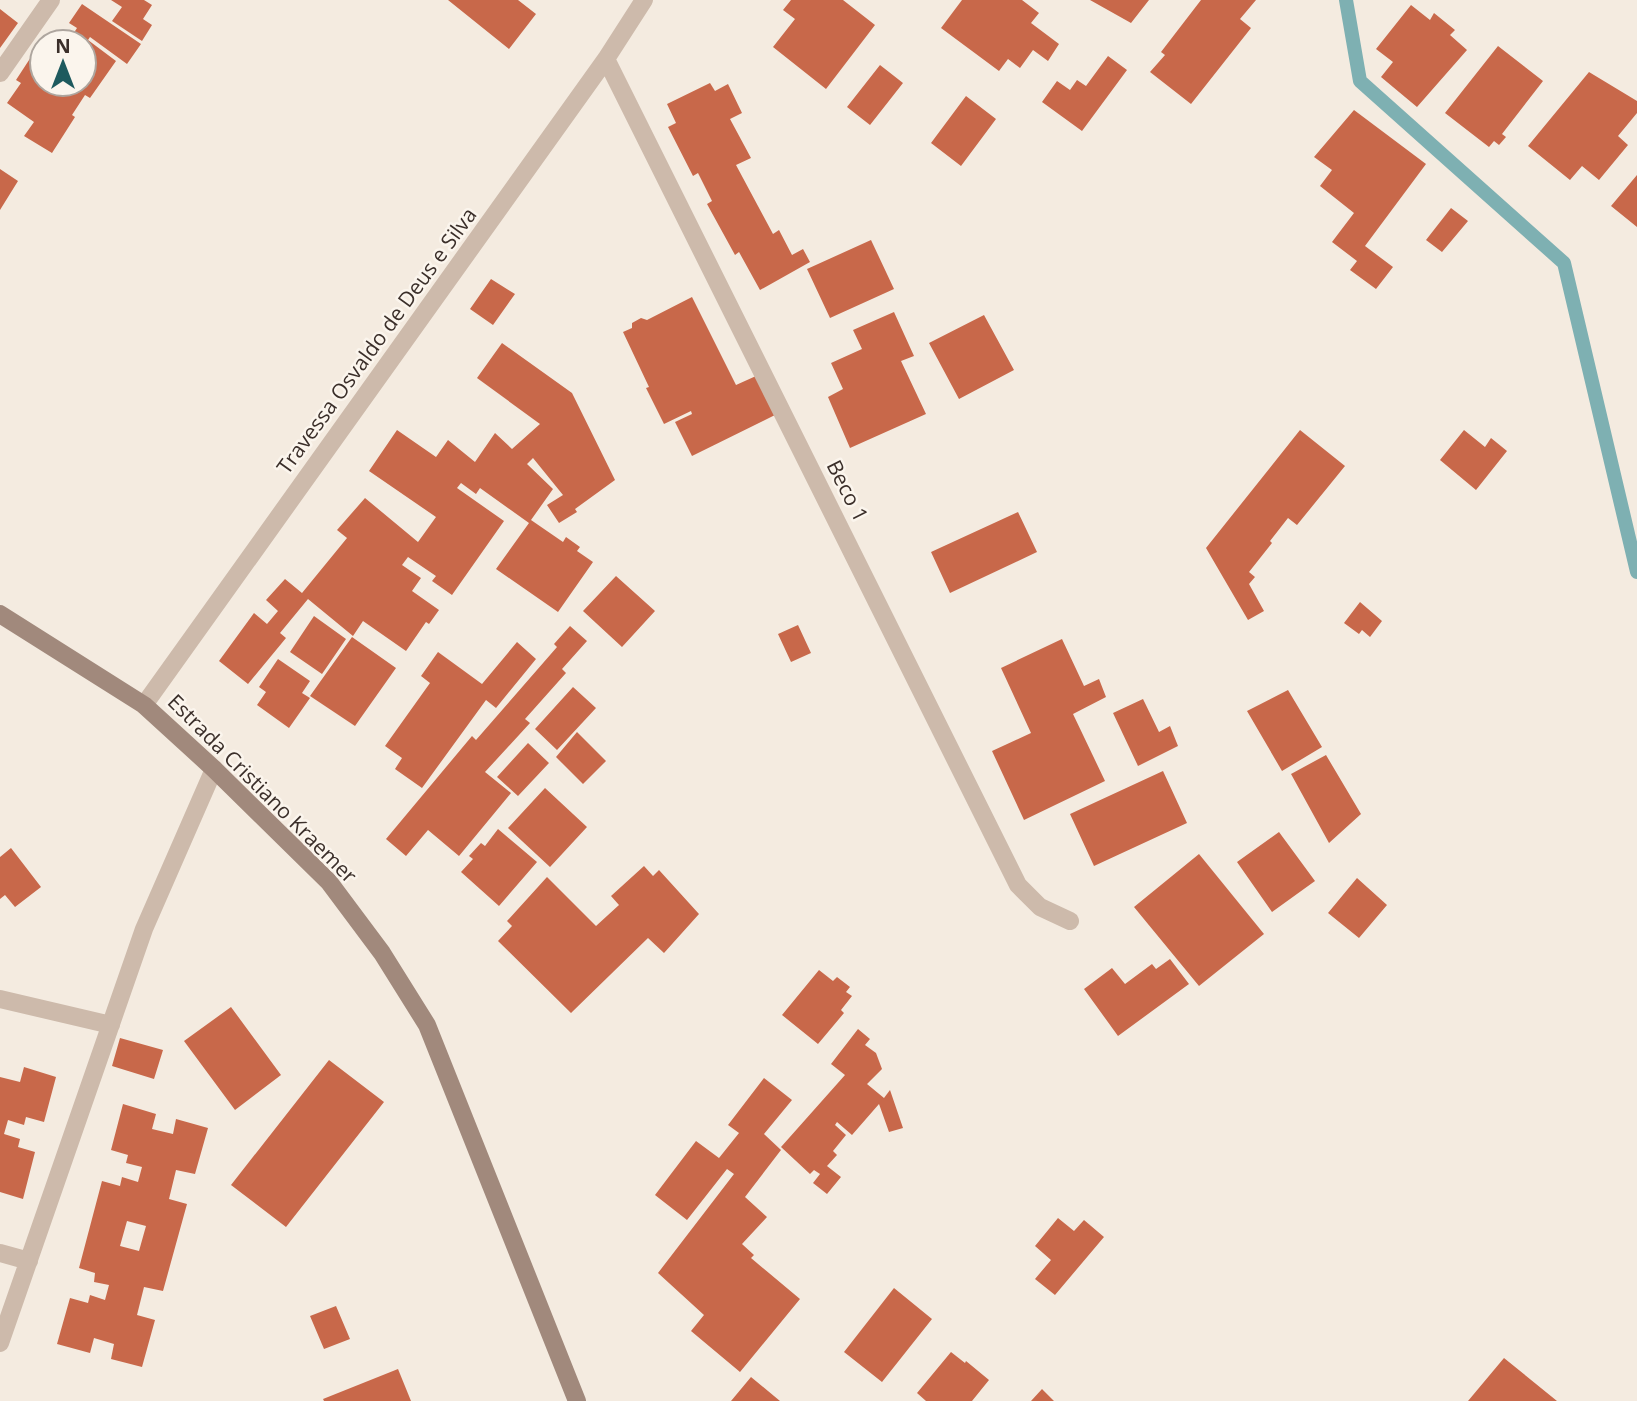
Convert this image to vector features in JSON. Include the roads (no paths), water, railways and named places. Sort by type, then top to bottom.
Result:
[{"type":"main road","name":"Estrada Cristiano Kraemer","points":[[0,614],[144,705],[214,769],[329,882],[382,953],[427,1025],[577,1401]]},
{"type":"street","points":[[0,73],[51,0]]},
{"type":"street","name":"Travessa Osvaldo de Deus e Silva","points":[[144,705],[606,59],[644,0]]},
{"type":"street","name":"Beco 1","points":[[606,59],[1018,885],[1040,907],[1070,921]]},
{"type":"street","points":[[0,1343],[144,929],[214,769]]},
{"type":"street","points":[[0,999],[111,1026]]},
{"type":"street","points":[[0,1253],[29,1261]]},
{"type":"waterway","points":[[1346,0],[1360,81],[1564,263],[1637,572]]}]
